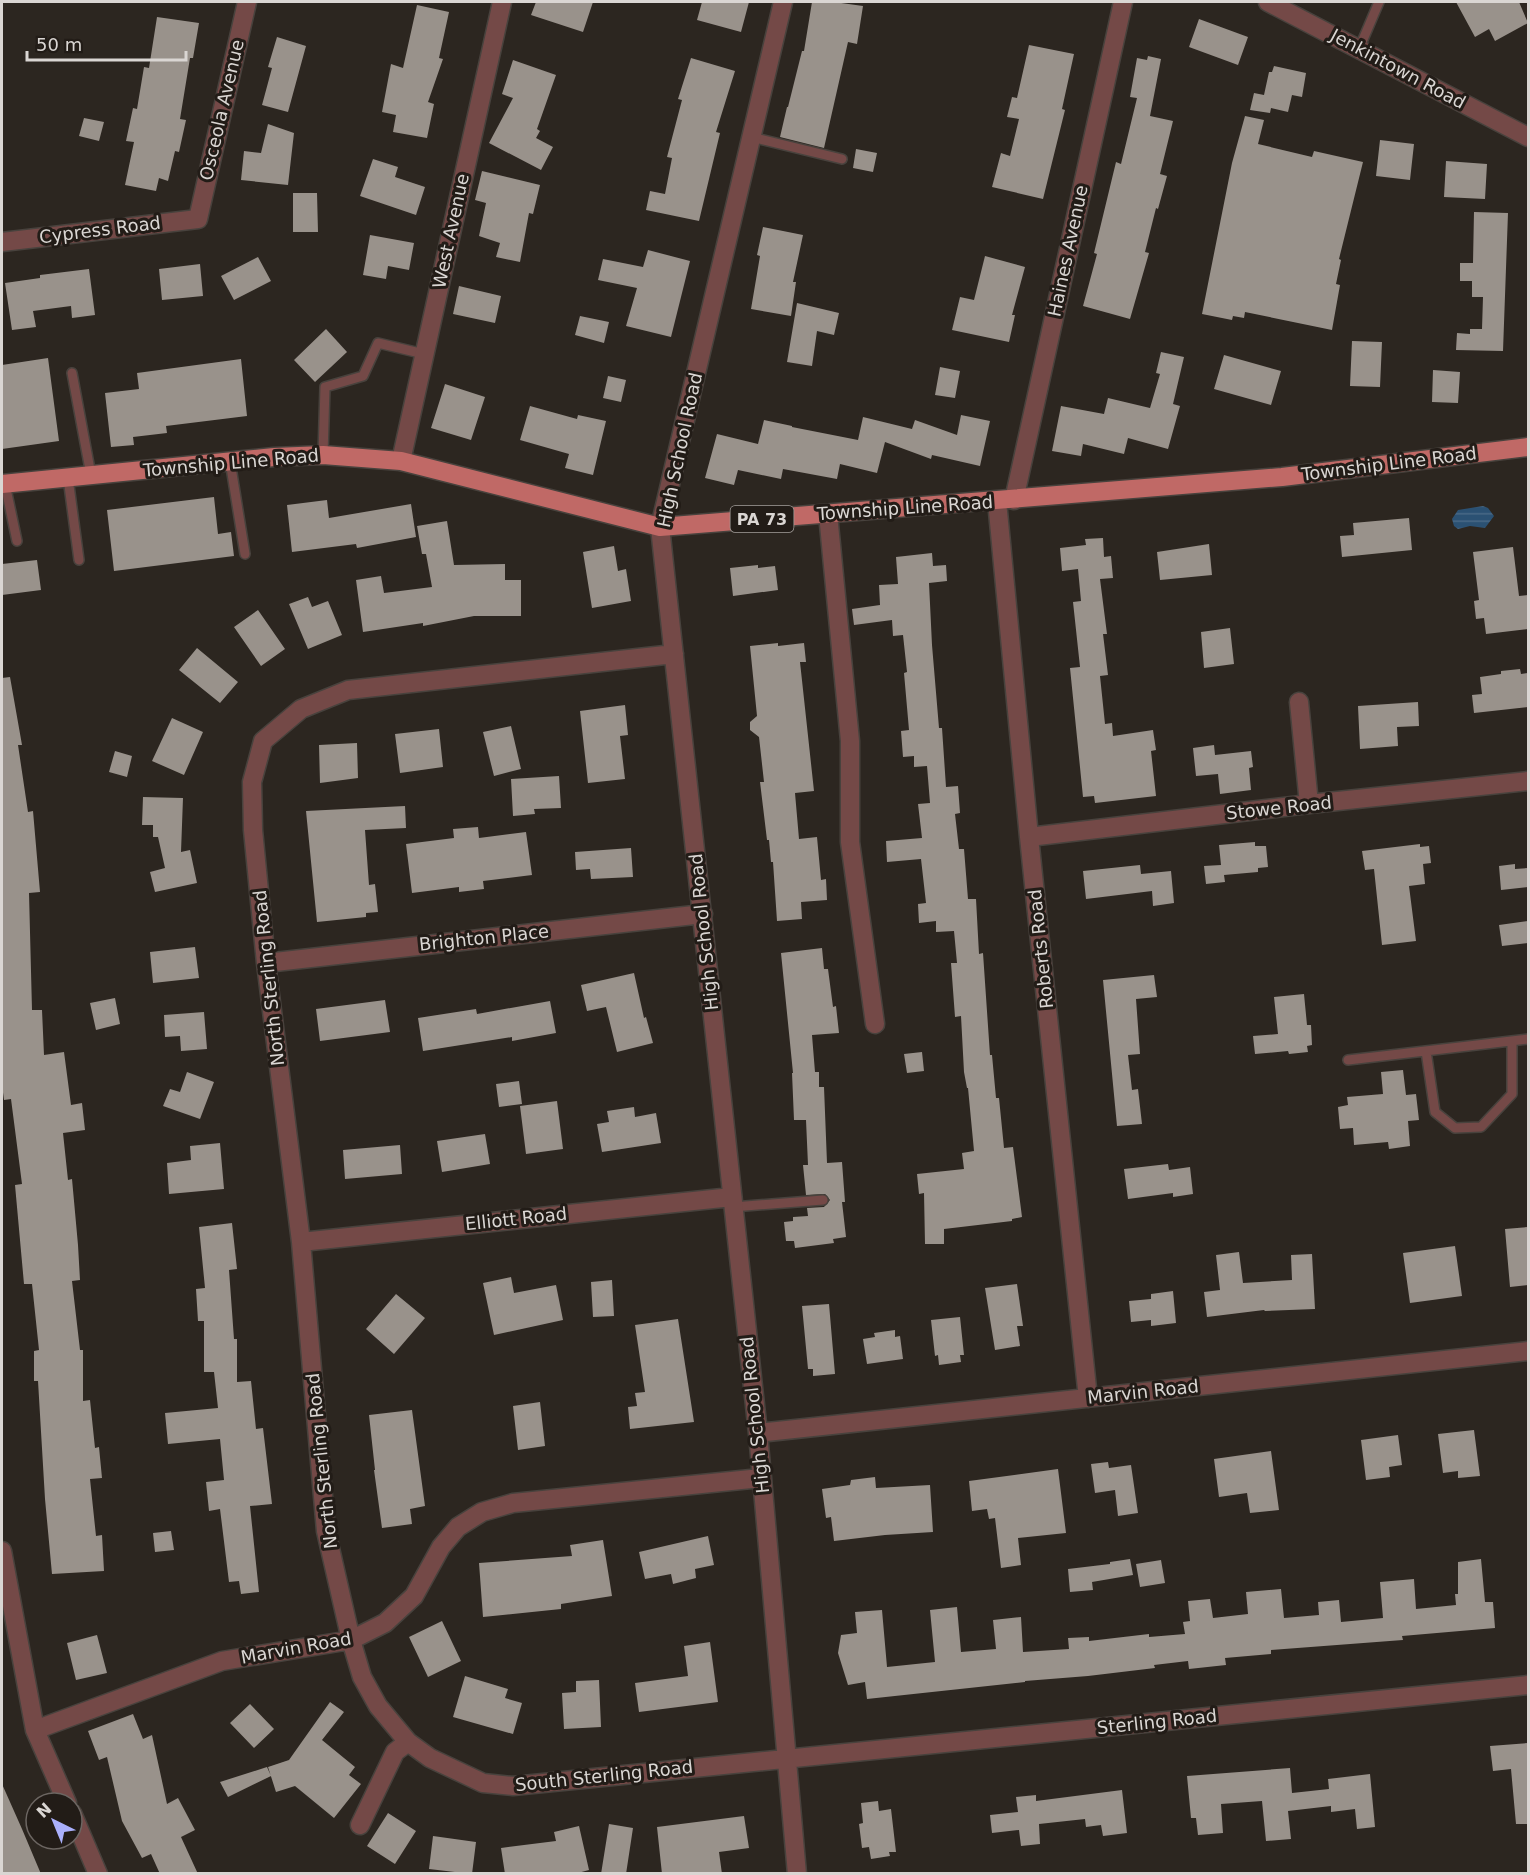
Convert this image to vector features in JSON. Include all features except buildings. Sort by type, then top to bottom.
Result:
[{"type":"main road","name":"Township Line Road","points":[[3,484],[230,461],[323,455],[401,461],[660,527],[1282,477],[1528,447]]},
{"type":"street","name":"Osceola Avenue","points":[[198,219],[247,2]]},
{"type":"street","name":"West Avenue","points":[[401,461],[502,2]]},
{"type":"street","name":"High School Road","points":[[783,2],[660,527],[758,1433],[797,1874]]},
{"type":"street","name":"Haines Avenue","points":[[1005,500],[1123,2]]},
{"type":"street","name":"Jenkintown Road","points":[[1280,4],[1359,49],[1528,137]]},
{"type":"street","name":"Cypress Road","points":[[2,242],[198,219]]},
{"type":"street","name":"Roberts Road","points":[[1005,500],[1029,837],[1088,1398]]},
{"type":"street","points":[[828,514],[849,741],[850,842],[875,1024]]},
{"type":"street","name":"North Sterling Road","points":[[351,1640],[326,1532],[301,1242],[266,963],[253,830],[252,782],[263,741],[300,709],[348,690],[674,654]]},
{"type":"street","points":[[1299,702],[1309,804]]},
{"type":"street","name":"Stowe Road","points":[[1029,837],[1528,781]]},
{"type":"street","name":"Brighton Place","points":[[266,963],[703,914]]},
{"type":"street","name":"Elliott Road","points":[[301,1242],[732,1202]]},
{"type":"street","name":"Marvin Road","points":[[758,1433],[1528,1351]]},
{"type":"street","name":"Marvin Road","points":[[35,1730],[222,1661],[351,1640],[385,1623],[414,1596],[441,1547],[458,1527],[482,1512],[513,1503],[761,1478]]},
{"type":"street","points":[[2,1551],[35,1730],[63,1791]]},
{"type":"street","name":"South Sterling Road","points":[[351,1640],[362,1677],[378,1706],[408,1742],[430,1758],[483,1783],[513,1786],[786,1758]]},
{"type":"street","name":"Sterling Road","points":[[786,1758],[1528,1685]]},
{"type":"street","points":[[360,1825],[395,1752],[408,1742]]},
{"type":"street","points":[[84,1841],[98,1874]]},
{"type":"lane","points":[[1359,49],[1379,2]]},
{"type":"lane","points":[[751,137],[842,159]]},
{"type":"lane","points":[[323,455],[325,387],[363,376],[378,343],[424,354]]},
{"type":"lane","points":[[72,373],[91,475]]},
{"type":"lane","points":[[230,461],[245,555]]},
{"type":"lane","points":[[68,478],[79,560]]},
{"type":"lane","points":[[3,484],[16,541]]},
{"type":"lane","points":[[1348,1060],[1528,1039]]},
{"type":"lane","points":[[1426,1051],[1435,1112],[1455,1128],[1481,1127],[1512,1094],[1512,1041]]},
{"type":"lane","points":[[732,1202],[823,1200]]},
{"type":"water","points":[[1483,506],[1488,508],[1494,516],[1485,528],[1470,526],[1458,529],[1454,526],[1452,519],[1458,510]]}]
